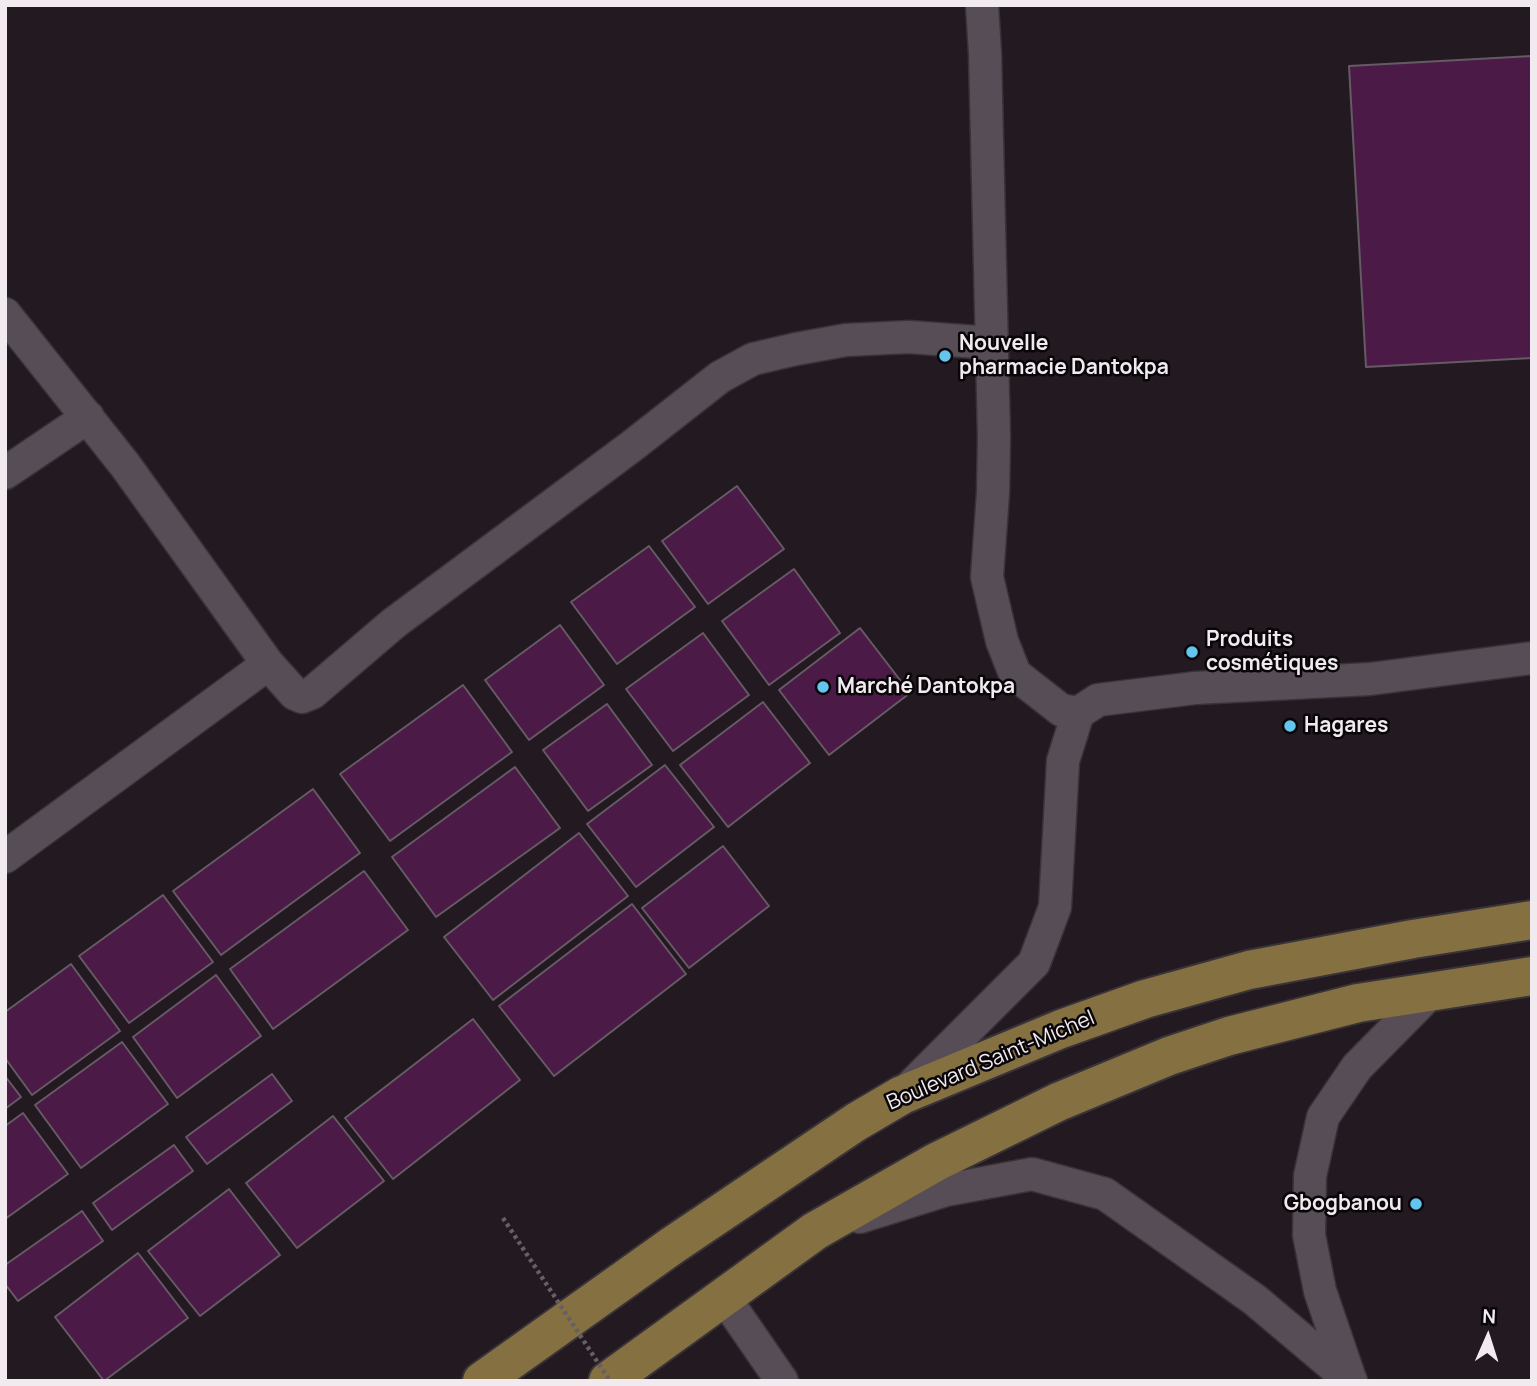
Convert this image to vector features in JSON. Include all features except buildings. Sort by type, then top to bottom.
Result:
[{"type":"main road","name":"Boulevard Saint-Michel","points":[[482,1381],[673,1245],[902,1095],[1061,1029],[1158,995],[1249,970],[1532,920]]},
{"type":"main road","points":[[609,1381],[815,1231],[936,1162],[1058,1102],[1229,1035],[1345,1006],[1532,976]]},
{"type":"street","points":[[982,5],[993,493],[986,577],[1002,641],[1015,674],[1061,710],[1078,713]]},
{"type":"street","points":[[5,314],[88,417],[268,664],[295,694],[302,697],[312,692],[394,623],[622,454],[720,377],[753,359],[846,340],[909,337],[991,343]]},
{"type":"street","points":[[5,473],[88,417]]},
{"type":"street","points":[[902,1095],[1034,963],[1055,907],[1063,761],[1078,713],[1098,700],[1153,693],[1195,688],[1370,680],[1532,658]]},
{"type":"street","points":[[5,857],[268,664]]},
{"type":"street","points":[[1351,1381],[1320,1291],[1313,1257],[1309,1235],[1310,1176],[1324,1117],[1357,1067],[1433,990]]},
{"type":"street","points":[[815,1231],[946,1190],[1032,1174],[1105,1194],[1255,1300],[1351,1381]]},
{"type":"street","points":[[724,1297],[782,1381]]},
{"type":"path","points":[[503,1218],[609,1381]]},
{"type":"place","name":"Nouvelle pharmacie Dantokpa","points":[[945,356]]},
{"type":"place","name":"Produits cosmétiques","points":[[1192,652]]},
{"type":"place","name":"Marché Dantokpa","points":[[823,687]]},
{"type":"place","name":"Hagares","points":[[1290,726]]},
{"type":"place","name":"Gbogbanou","points":[[1416,1204]]}]
